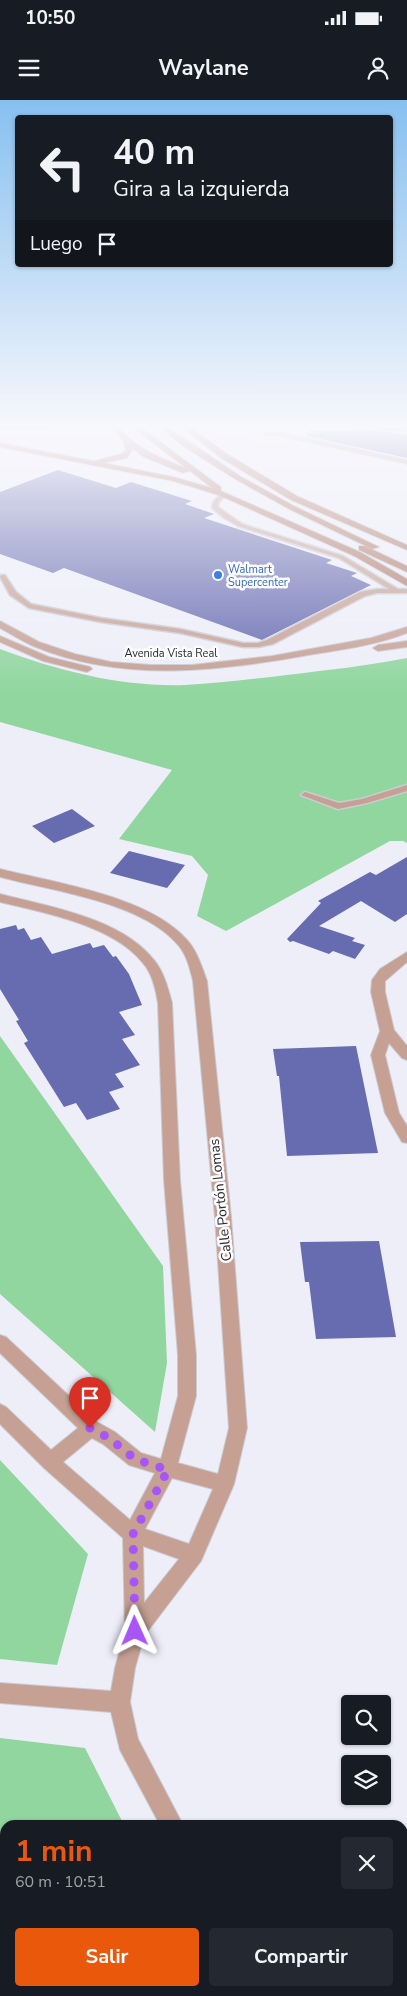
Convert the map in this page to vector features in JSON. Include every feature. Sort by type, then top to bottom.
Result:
[{"type":"main road","points":[[269,514],[357,554],[407,584]]},
{"type":"main road","points":[[288,514],[407,569]]},
{"type":"main road","points":[[306,514],[407,560]]},
{"type":"main road","points":[[331,514],[407,548]]},
{"type":"street","name":"Avenida Vista Real","points":[[0,624],[17,636],[84,659],[119,666],[164,668],[204,668],[246,664],[377,640],[407,630]]},
{"type":"street","name":"Avenida Vista Real","points":[[0,639],[46,659],[114,674],[161,677],[210,677],[244,673]]},
{"type":"street","points":[[263,670],[407,644]]},
{"type":"street","name":"Calle Portón Lomas","points":[[0,873],[101,899],[142,913],[167,927],[182,942],[194,960],[201,991],[223,1217],[238,1428],[225,1484],[194,1555],[135,1631]]},
{"type":"street","name":"Calle Portón Lomas","points":[[0,898],[96,926],[120,937],[139,950],[151,964],[159,979],[165,1003],[173,1188],[188,1355],[187,1396],[168,1470],[133,1534],[135,1631],[125,1668],[120,1702]]},
{"type":"street","points":[[407,956],[385,972],[378,980],[378,992],[387,1031],[407,1055]]},
{"type":"street","points":[[387,1031],[378,1054],[392,1114],[407,1138]]},
{"type":"street","points":[[0,1342],[90,1428],[109,1438],[135,1459],[168,1470],[225,1484]]},
{"type":"street","points":[[0,1412],[50,1462],[133,1534],[194,1555]]},
{"type":"street","points":[[50,1462],[90,1428]]},
{"type":"street","points":[[0,1693],[120,1702],[128,1742],[169,1820]]},
{"type":"lane","points":[[223,514],[240,524],[341,557],[398,592]]},
{"type":"lane","points":[[3,576],[13,594],[29,606],[101,620],[180,631],[243,645],[270,642],[363,594],[378,591],[407,591]]},
{"type":"lane","points":[[305,795],[338,806],[364,801],[407,788]]},
{"type":"green space","points":[[0,649],[68,671],[114,680],[161,685],[185,685],[249,679],[347,668],[407,658],[407,843],[403,841],[390,841],[226,931],[197,916],[208,875],[192,856],[119,839],[172,770],[0,722]]},
{"type":"green space","points":[[0,1036],[163,1266],[167,1363],[155,1432],[0,1294]]},
{"type":"green space","points":[[0,1460],[88,1554],[57,1665],[0,1659]]},
{"type":"green space","points":[[0,1738],[85,1748],[121,1820],[0,1820]]},
{"type":"building","name":"Walmart Supercenter","points":[[0,514],[213,514],[204,518],[332,560],[326,563],[357,573],[351,576],[371,585],[262,640],[64,568],[53,573],[0,554]]},
{"type":"building","points":[[72,809],[95,826],[54,843],[32,826]]},
{"type":"building","points":[[129,851],[185,865],[167,888],[110,873]]},
{"type":"building","points":[[407,857],[407,914],[395,922],[361,901],[319,926],[355,938],[352,941],[365,945],[355,959],[333,951],[329,954],[293,941],[290,942],[287,939],[321,903],[318,901],[370,872],[376,875]]},
{"type":"building","points":[[16,925],[18,930],[24,928],[31,940],[41,937],[52,954],[90,943],[93,948],[104,945],[113,957],[116,956],[129,974],[142,1005],[119,1012],[135,1035],[122,1039],[140,1065],[115,1074],[124,1087],[109,1092],[120,1109],[87,1120],[76,1103],[64,1107],[24,1043],[28,1041],[16,1021],[19,1020],[0,989],[0,929]]},
{"type":"building","points":[[356,1046],[378,1153],[287,1156],[279,1076],[277,1076],[273,1049]]},
{"type":"building","points":[[379,1241],[396,1337],[316,1339],[309,1282],[305,1282],[300,1242]]},
{"type":"place","name":"Walmart Supercenter","points":[[218,575]]},
{"type":"route","points":[[90,1428],[109,1438],[135,1459],[168,1470],[133,1534],[135,1631]]}]
